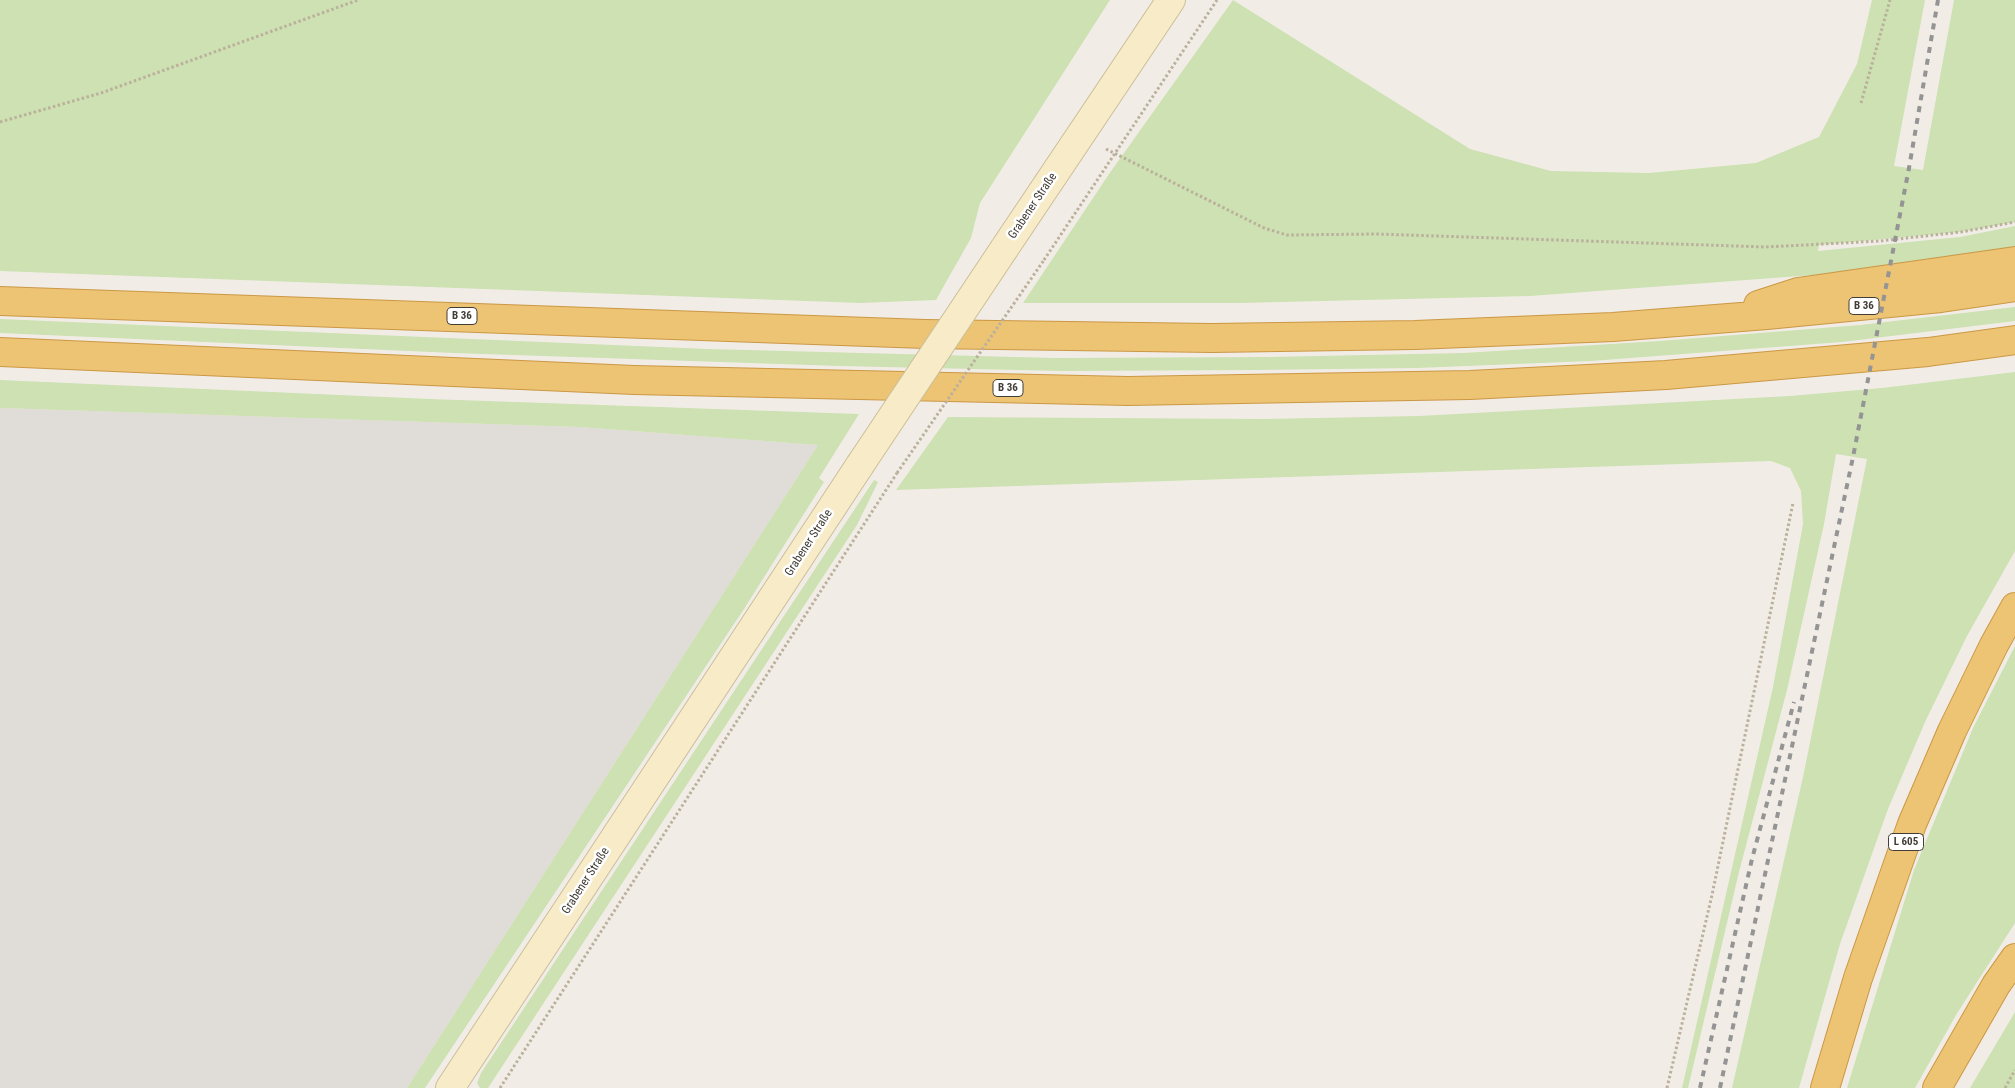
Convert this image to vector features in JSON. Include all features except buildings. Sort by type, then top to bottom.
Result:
[{"type":"highway","points":[[1712,320],[1798,292],[2015,261]]},
{"type":"highway","name":"B 36","points":[[0,301],[925,334],[1212,338],[1415,335],[1712,320],[1941,298],[2015,287]]},
{"type":"highway","name":"B 36","points":[[0,352],[634,380],[1128,391],[1470,385],[1666,375],[1928,352],[2015,340]]},
{"type":"highway","name":"L 605","points":[[1825,1088],[1858,978],[1912,824],[1952,731],[1994,645],[2015,607]]},
{"type":"highway","points":[[1937,1088],[1996,985],[2015,958]]},
{"type":"street","name":"Grabener Straße","points":[[450,1088],[860,465],[1170,0]]},
{"type":"path","points":[[0,122],[100,93],[358,0]]},
{"type":"path","points":[[500,1088],[897,473],[1044,260],[1217,0]]},
{"type":"path","points":[[1862,102],[1890,0]]},
{"type":"path","points":[[1082,133],[1115,154],[1264,228],[1287,234],[1376,234],[1775,246],[1898,239],[1960,232],[2015,222]]},
{"type":"path","points":[[1667,1088],[1712,895],[1794,503]]},
{"type":"path","points":[[2005,1088],[2015,1070]]},
{"type":"shaded area","points":[[0,408],[580,427],[818,445],[407,1088],[0,1088]]},
{"type":"green space","points":[[0,0],[1110,0],[980,203],[971,238],[936,300],[860,303],[0,271]]},
{"type":"green space","points":[[1233,0],[1470,149],[1551,171],[1649,173],[1756,163],[1819,137],[1857,64],[1872,0],[1925,0],[1894,166],[1923,170],[1954,0],[2015,0],[2015,222],[1960,232],[1819,245],[1818,251],[1960,237],[2015,226],[2015,250],[1902,266],[1814,275],[1530,296],[1240,303],[1023,303],[1109,174]]},
{"type":"green space","points":[[2015,307],[2015,321],[1842,342],[1591,361],[1417,368],[1063,371],[839,366],[454,353],[0,333],[0,319],[708,349],[1055,358],[1269,357],[1463,353],[1660,341],[1860,325]]},
{"type":"green space","points":[[2015,372],[2015,551],[1967,636],[1925,722],[1888,809],[1840,944],[1799,1088],[1732,1088],[1803,777],[1867,459],[1836,454],[1824,524],[1787,690],[1739,872],[1688,1088],[1682,1088],[1773,687],[1803,524],[1801,491],[1790,468],[1771,461],[896,490],[948,417],[1264,419],[1419,416],[1790,396],[1882,388]]},
{"type":"green space","points":[[0,380],[430,399],[859,414],[819,478],[824,482],[744,609],[425,1088],[407,1088],[818,445],[580,427],[0,408]]},
{"type":"green space","points":[[874,480],[878,482],[857,525],[488,1088],[480,1088],[477,1083],[481,1073]]},
{"type":"green space","points":[[2015,646],[2015,923],[1956,1015],[1915,1088],[1847,1088],[1914,870],[1973,728]]},
{"type":"green space","points":[[2015,1012],[2015,1088],[1970,1088]]},
{"type":"railway","points":[[1720,1088],[1853,457],[1909,168],[1938,0]]},
{"type":"railway","points":[[1700,1088],[1752,859],[1794,702]]}]
